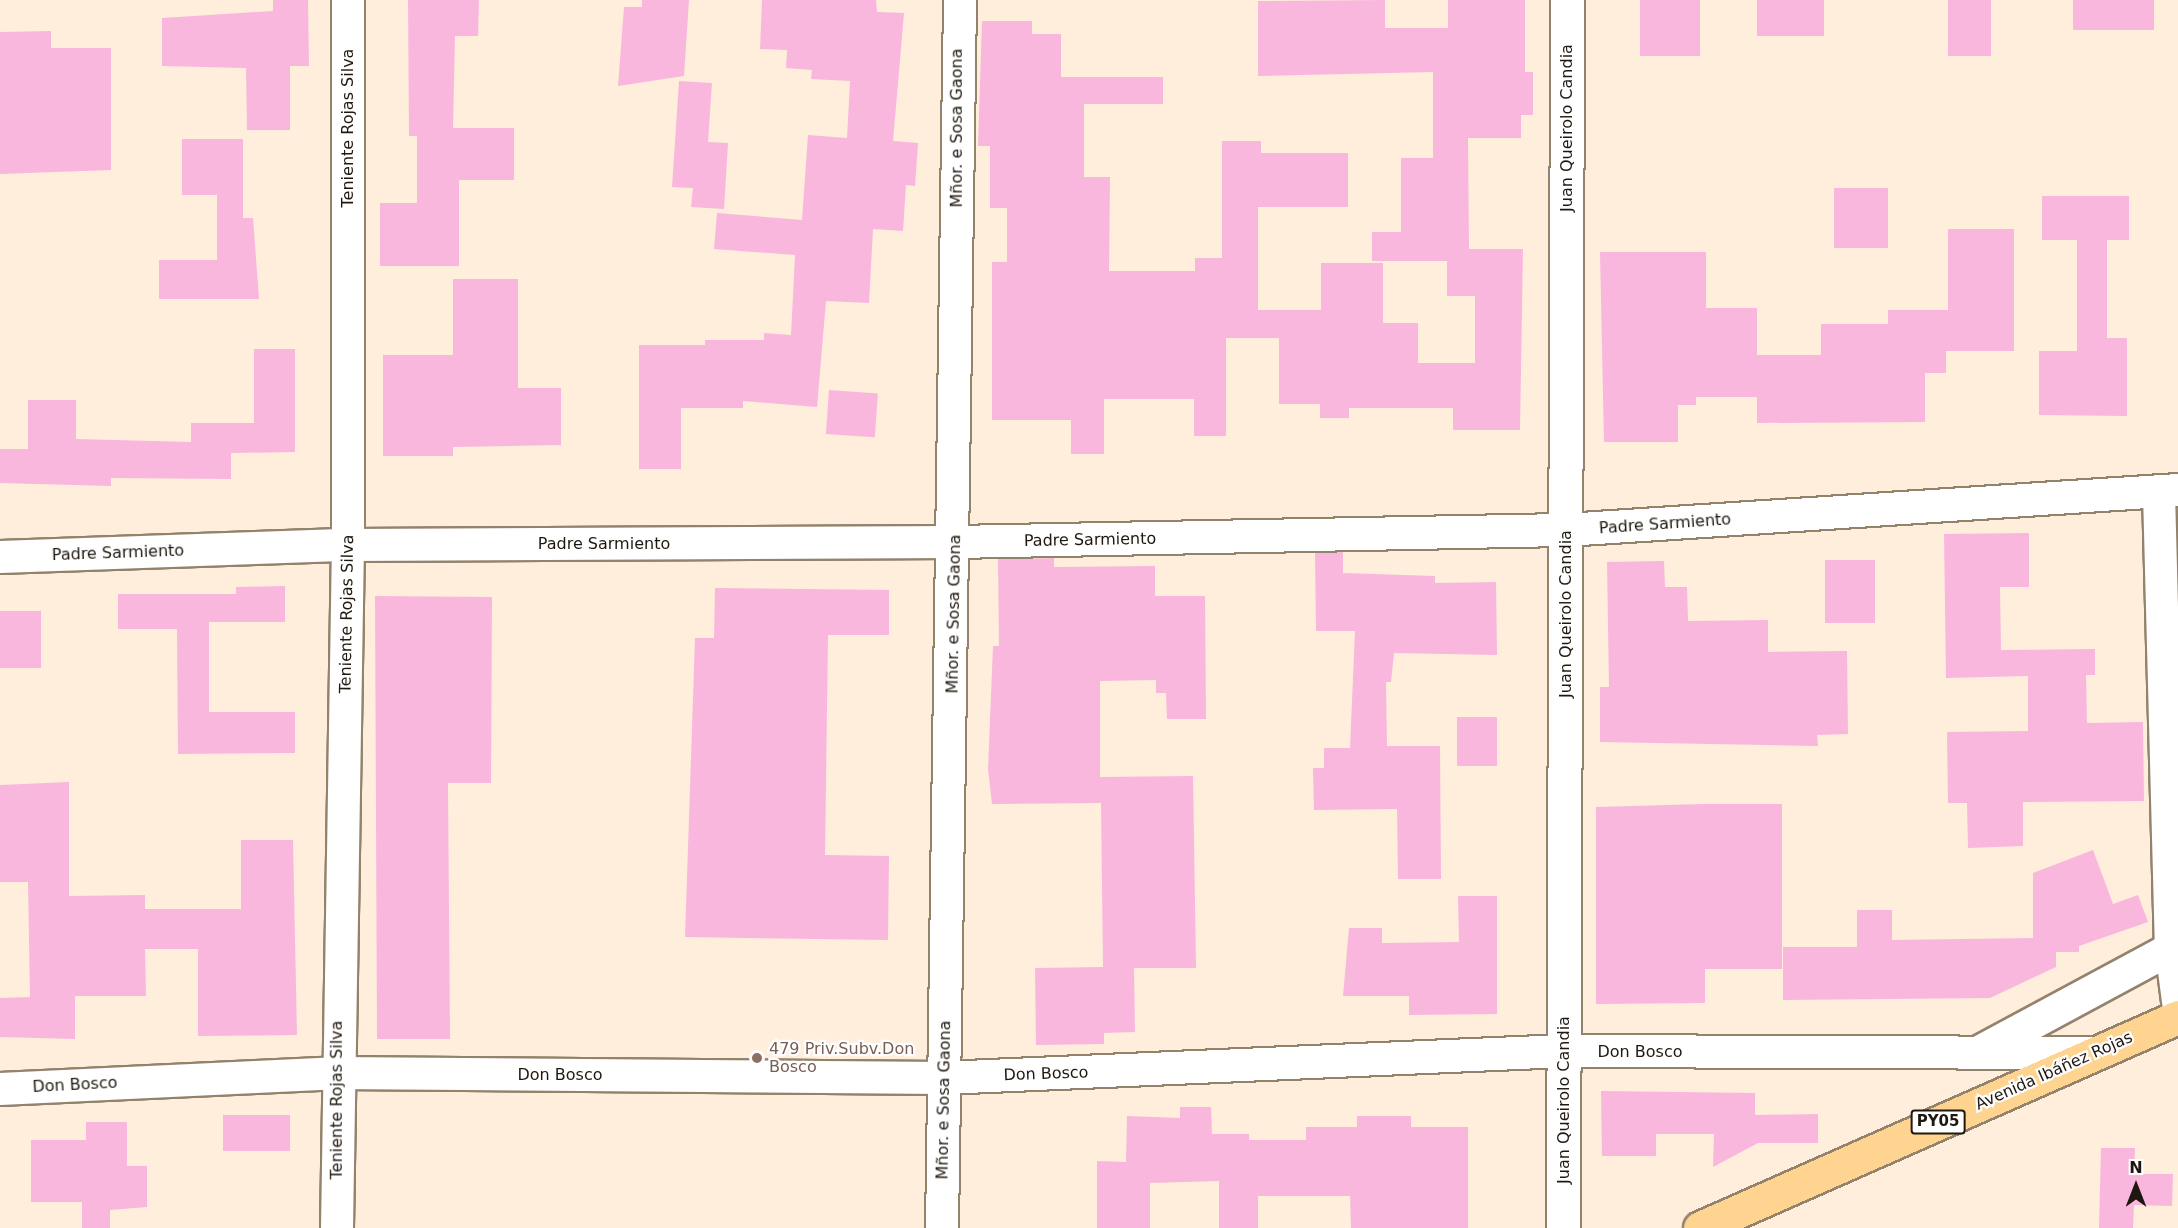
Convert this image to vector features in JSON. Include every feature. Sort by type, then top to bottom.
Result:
[{"type":"highway","name":"Avenida Ibáñez Rojas","points":[[1700,1228],[2178,1017]]},
{"type":"street","name":"Teniente Rojas Silva","points":[[337,1228],[336,1073],[348,545],[348,0]]},
{"type":"street","name":"Mñor. e Sosa Gaona","points":[[942,1228],[943,1078],[955,542],[960,0]]},
{"type":"street","name":"Juan Queirolo Candia","points":[[1563,1228],[1567,0]]},
{"type":"street","name":"Padre Sarmiento","points":[[0,557],[348,545],[955,542],[1566,530],[2169,491]]},
{"type":"street","points":[[2169,491],[2174,946],[2178,1002]]},
{"type":"street","points":[[1979,1053],[2174,946]]},
{"type":"street","name":"Don Bosco","points":[[0,1089],[336,1073],[943,1078],[1565,1051],[2092,1053]]},
{"type":"building","points":[[273,0],[308,0],[309,66],[290,66],[290,130],[247,130],[246,68],[162,66],[162,18],[273,11]]},
{"type":"building","points":[[408,0],[479,0],[478,36],[455,36],[453,128],[514,128],[514,180],[459,180],[459,266],[380,266],[380,203],[417,203],[417,136],[409,136]]},
{"type":"building","points":[[642,0],[689,0],[684,76],[618,86],[624,7],[642,7]]},
{"type":"building","points":[[762,0],[876,0],[877,12],[904,13],[893,141],[918,143],[915,186],[906,185],[903,231],[873,229],[869,303],[826,301],[817,407],[743,401],[743,408],[681,408],[681,469],[639,469],[639,345],[705,345],[705,340],[764,340],[764,333],[791,335],[795,255],[714,249],[717,213],[802,220],[808,135],[847,138],[850,81],[811,79],[812,70],[786,68],[787,50],[760,49]]},
{"type":"building","points":[[1385,0],[1385,28],[1448,28],[1448,0],[1525,0],[1525,72],[1533,72],[1533,115],[1521,115],[1521,138],[1468,138],[1469,249],[1523,249],[1520,430],[1453,430],[1453,408],[1349,408],[1349,418],[1320,418],[1320,404],[1279,404],[1279,338],[1226,338],[1226,436],[1194,436],[1194,399],[1104,399],[1104,454],[1071,454],[1071,420],[992,420],[992,262],[1007,262],[1007,208],[990,208],[990,146],[978,146],[982,21],[1032,21],[1032,34],[1061,34],[1061,77],[1163,77],[1163,104],[1084,104],[1084,177],[1110,177],[1109,271],[1195,271],[1195,258],[1222,258],[1222,141],[1261,141],[1261,153],[1348,153],[1348,207],[1258,207],[1258,310],[1321,310],[1321,263],[1383,263],[1383,323],[1418,323],[1418,363],[1475,363],[1475,296],[1447,296],[1447,261],[1372,261],[1372,232],[1401,232],[1401,158],[1433,158],[1433,72],[1258,76],[1258,1]]},
{"type":"building","points":[[1640,0],[1700,0],[1700,56],[1640,56]]},
{"type":"building","points":[[1757,0],[1824,0],[1824,36],[1757,36]]},
{"type":"building","points":[[1948,0],[1991,0],[1991,56],[1948,56]]},
{"type":"building","points":[[2073,0],[2154,0],[2154,30],[2073,30]]},
{"type":"building","points":[[51,31],[51,48],[111,48],[111,170],[0,174],[0,32]]},
{"type":"building","points":[[679,81],[712,83],[708,142],[728,143],[724,209],[691,207],[693,188],[672,187]]},
{"type":"building","points":[[182,139],[243,139],[243,218],[253,218],[259,299],[159,299],[159,260],[217,260],[217,195],[182,195]]},
{"type":"building","points":[[1834,188],[1888,188],[1888,248],[1834,248]]},
{"type":"building","points":[[2042,196],[2129,196],[2129,240],[2107,240],[2107,338],[2127,338],[2127,416],[2039,415],[2039,351],[2077,351],[2077,240],[2042,240]]},
{"type":"building","points":[[1948,229],[2014,229],[2014,351],[1946,351],[1946,373],[1925,373],[1925,422],[1757,423],[1757,397],[1696,397],[1696,405],[1678,405],[1678,442],[1604,442],[1600,252],[1706,252],[1706,308],[1757,308],[1757,355],[1821,355],[1821,324],[1888,324],[1888,310],[1948,310]]},
{"type":"building","points":[[453,279],[518,279],[518,388],[561,388],[561,445],[453,447],[453,456],[383,456],[383,355],[453,355]]},
{"type":"building","points":[[254,349],[295,349],[295,452],[231,453],[231,479],[111,478],[111,486],[0,483],[0,449],[28,449],[28,400],[76,400],[76,439],[191,442],[191,423],[254,423]]},
{"type":"building","points":[[829,390],[878,393],[875,437],[826,434]]},
{"type":"building","points":[[2029,533],[2029,587],[2000,587],[2001,650],[2095,649],[2095,675],[2086,675],[2087,723],[2143,722],[2144,801],[2023,802],[2023,846],[1968,848],[1967,803],[1948,803],[1947,732],[2028,731],[2028,676],[1946,678],[1944,534]]},
{"type":"building","points":[[1343,552],[1343,573],[1435,576],[1435,583],[1496,582],[1497,655],[1394,653],[1391,682],[1386,682],[1387,746],[1440,746],[1441,879],[1398,879],[1397,809],[1314,810],[1313,768],[1324,768],[1324,748],[1350,748],[1355,631],[1316,631],[1315,553]]},
{"type":"building","points":[[1054,558],[1054,567],[1155,566],[1155,596],[1205,596],[1206,719],[1167,719],[1166,693],[1156,693],[1156,680],[1100,681],[1100,777],[1193,776],[1196,968],[1134,968],[1135,1032],[1104,1033],[1104,1044],[1036,1045],[1035,968],[1103,967],[1101,803],[992,804],[988,769],[993,646],[999,646],[998,559]]},
{"type":"building","points":[[1825,560],[1875,560],[1875,623],[1825,623]]},
{"type":"building","points":[[1664,561],[1665,587],[1687,587],[1688,621],[1768,620],[1768,652],[1847,651],[1848,734],[1817,735],[1818,746],[1600,742],[1600,687],[1609,687],[1607,562]]},
{"type":"building","points":[[285,586],[285,622],[209,622],[209,712],[295,712],[295,753],[178,754],[177,629],[118,629],[118,594],[236,594],[236,587]]},
{"type":"building","points":[[715,588],[889,590],[889,635],[828,635],[825,855],[889,856],[888,940],[685,937],[695,638],[714,638]]},
{"type":"building","points":[[375,596],[492,597],[491,783],[448,783],[450,1039],[377,1039]]},
{"type":"building","points":[[0,611],[41,611],[41,668],[0,668]]},
{"type":"building","points":[[1457,717],[1497,717],[1497,766],[1457,766]]},
{"type":"building","points":[[69,782],[69,896],[145,895],[145,909],[241,909],[241,840],[293,840],[297,1035],[198,1036],[198,949],[145,949],[146,996],[75,996],[75,1039],[0,1037],[0,998],[30,997],[28,882],[0,882],[0,785]]},
{"type":"building","points":[[1782,804],[1782,969],[1705,969],[1705,1003],[1596,1004],[1596,807]]},
{"type":"building","points":[[2093,850],[2113,904],[2138,895],[2148,922],[2079,946],[2079,952],[2056,952],[2056,967],[1990,998],[1783,1000],[1783,947],[1857,947],[1857,910],[1892,910],[1892,940],[2033,938],[2033,873]]},
{"type":"building","points":[[1458,896],[1497,896],[1497,1014],[1409,1015],[1409,996],[1343,996],[1349,928],[1382,928],[1382,943],[1459,942]]},
{"type":"building","points":[[1601,1091],[1755,1093],[1755,1115],[1818,1114],[1818,1143],[1758,1143],[1713,1167],[1714,1134],[1656,1134],[1656,1156],[1602,1156]]},
{"type":"building","points":[[1180,1107],[1211,1107],[1212,1134],[1249,1134],[1249,1140],[1306,1140],[1306,1127],[1357,1127],[1357,1116],[1411,1116],[1411,1127],[1468,1127],[1468,1228],[1351,1228],[1350,1196],[1258,1196],[1258,1228],[1219,1228],[1219,1181],[1150,1183],[1150,1228],[1097,1228],[1097,1161],[1126,1162],[1127,1116],[1180,1118]]},
{"type":"building","points":[[223,1115],[290,1115],[290,1151],[223,1151]]},
{"type":"building","points":[[86,1122],[127,1122],[127,1166],[147,1166],[147,1207],[110,1210],[110,1228],[82,1228],[82,1202],[31,1202],[31,1140],[86,1140]]},
{"type":"building","points":[[2101,1148],[2135,1148],[2134,1174],[2173,1174],[2172,1206],[2134,1205],[2133,1228],[2099,1228]]},
{"type":"place","name":"479 Priv.Subv.Don Bosco","points":[[757,1058]]}]
